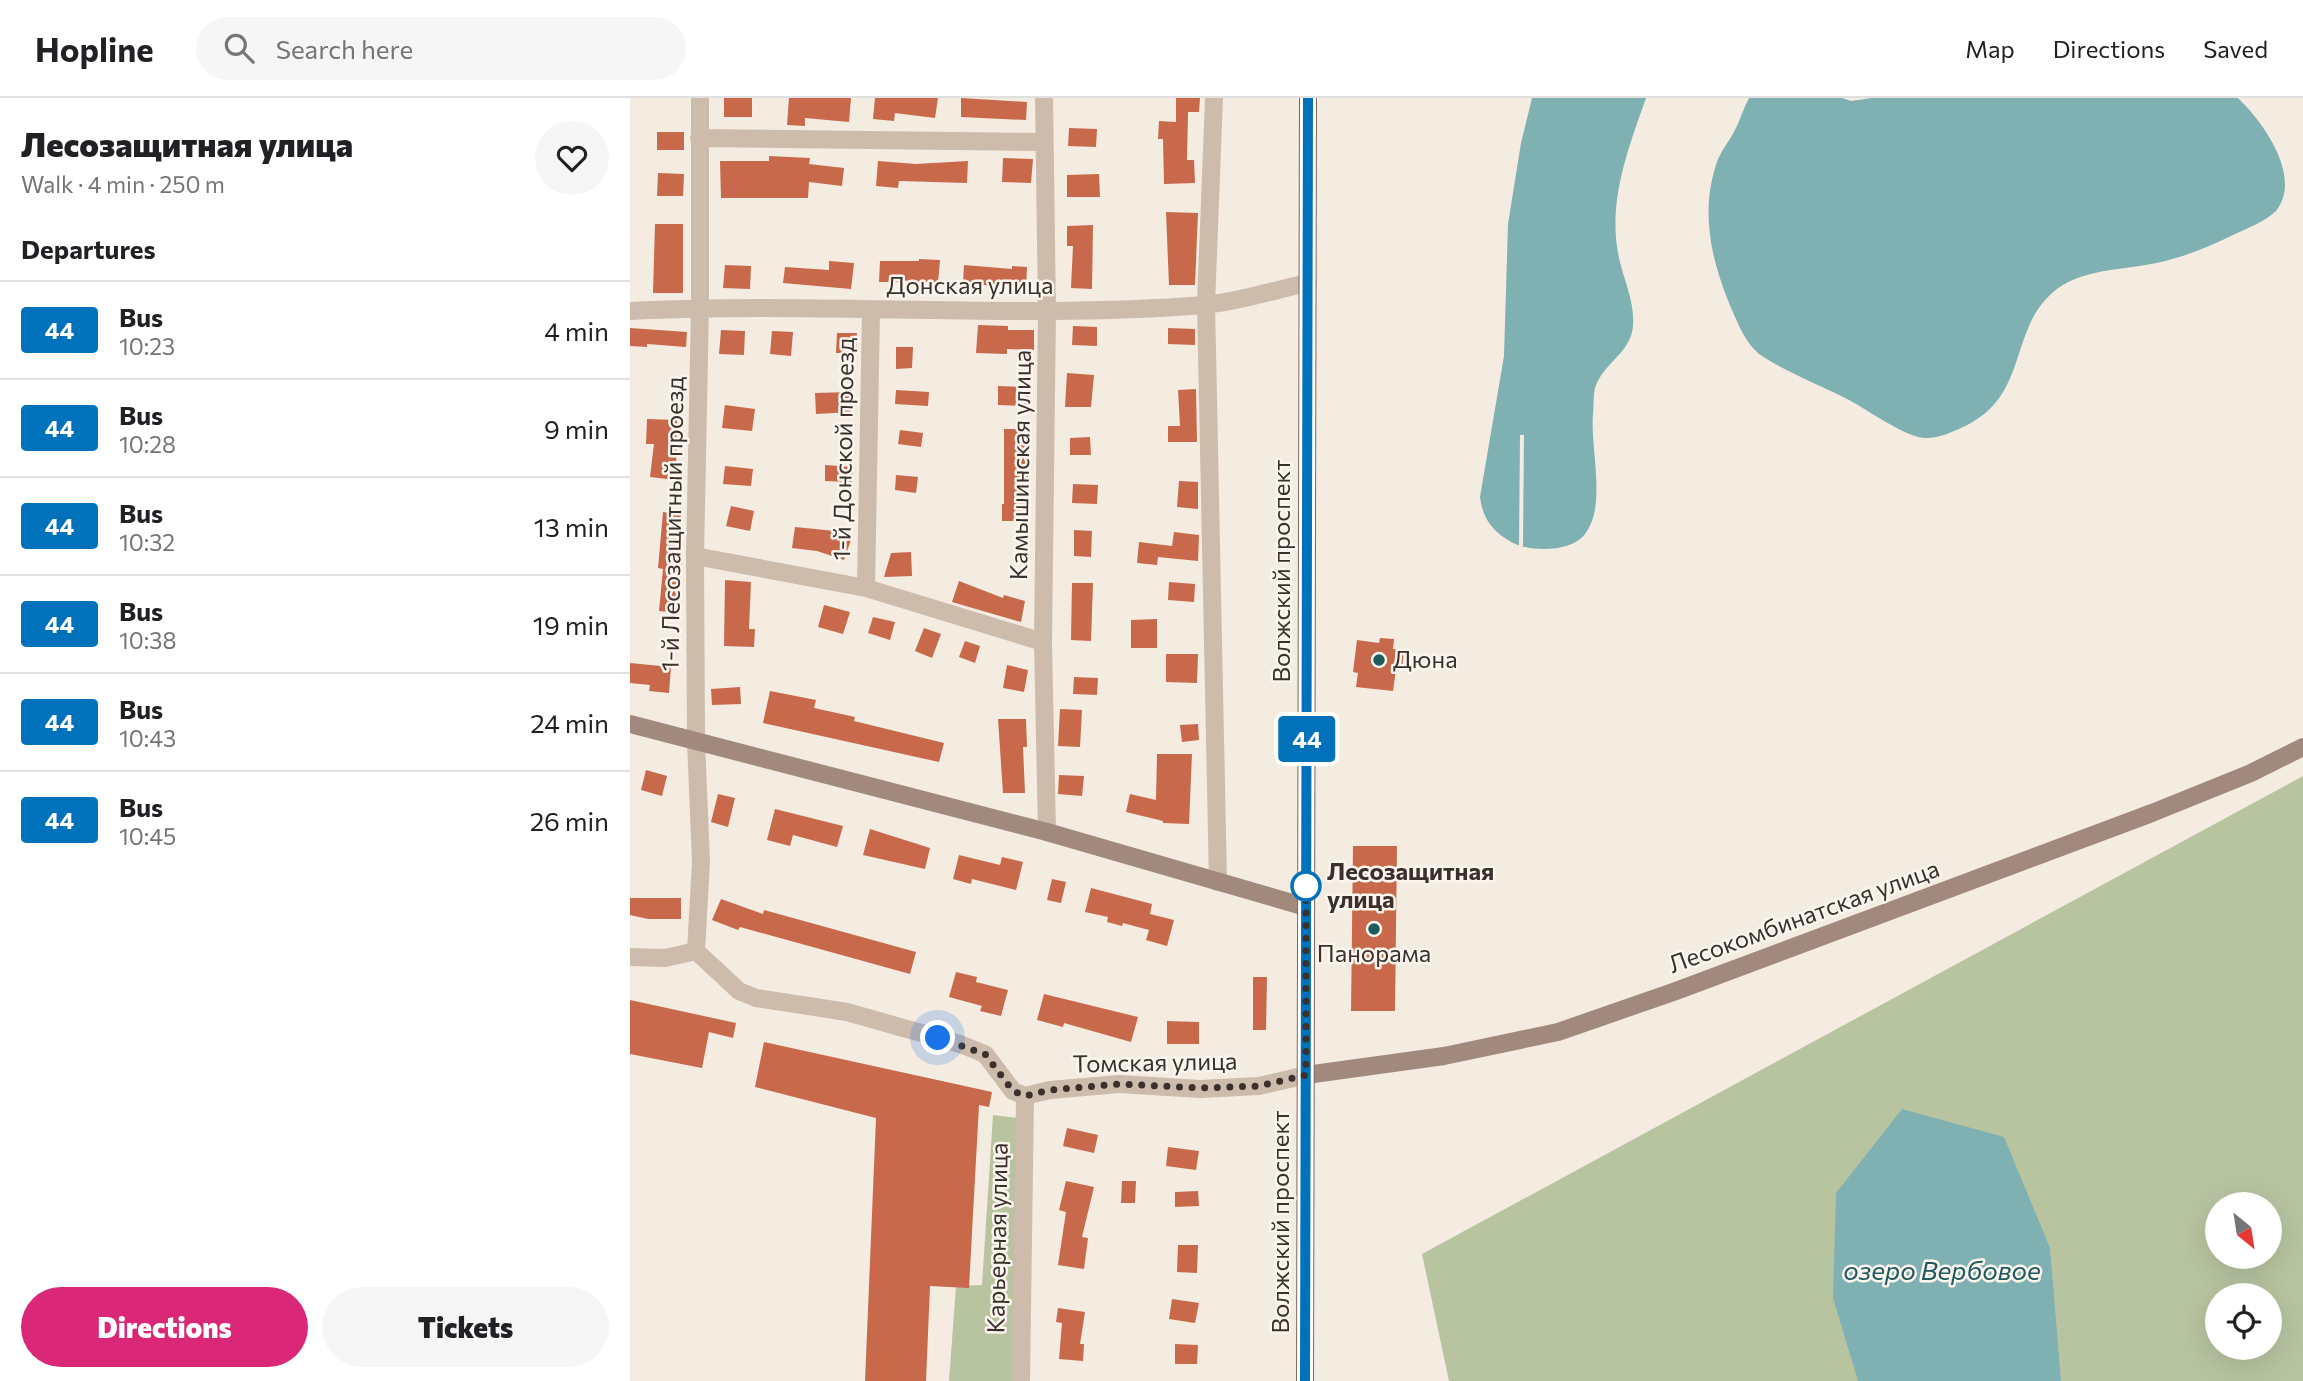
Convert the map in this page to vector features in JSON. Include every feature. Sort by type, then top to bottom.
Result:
[{"type":"main road","name":"Волжский проспект","points":[[1305,1381],[1308,98]]},
{"type":"street","name":"1-й Лесозащитный проезд","points":[[696,951],[701,862],[696,741],[695,556],[700,307],[700,98]]},
{"type":"street","name":"Камышинская улица","points":[[1044,98],[1047,311],[1043,642],[1047,832]]},
{"type":"street","points":[[1214,98],[1206,304],[1219,882]]},
{"type":"street","points":[[699,138],[1043,142]]},
{"type":"street","name":"Донская улица","points":[[630,311],[700,307],[1047,311],[1206,304],[1308,282]]},
{"type":"street","name":"1-й Донской проезд","points":[[866,588],[871,311]]},
{"type":"street","points":[[695,556],[866,588],[1043,642]]},
{"type":"street","points":[[630,724],[1047,832],[1306,907]]},
{"type":"street","name":"Лесокомбинатская улица","points":[[1306,1075],[1444,1056],[1558,1032],[1676,991],[2139,818],[2251,773],[2303,747]]},
{"type":"street","points":[[630,957],[665,958],[696,951],[738,991],[756,998],[847,1012],[960,1044],[985,1054],[1013,1091],[1025,1096]]},
{"type":"street","name":"Томская улица","points":[[1025,1096],[1050,1090],[1119,1084],[1200,1088],[1259,1086],[1306,1075]]},
{"type":"street","name":"Карьерная улица","points":[[1021,1381],[1025,1096]]},
{"type":"green space","points":[[2303,776],[2303,1381],[1449,1381],[1422,1254]]},
{"type":"green space","points":[[993,1115],[1019,1118],[1022,1381],[949,1381],[956,1286],[982,1285]]},
{"type":"water","points":[[1532,98],[1646,98],[1621,176],[1616,217],[1619,258],[1631,300],[1633,326],[1627,344],[1604,372],[1595,388],[1593,428],[1596,493],[1592,522],[1579,540],[1560,548],[1549,549],[1528,548],[1504,538],[1486,518],[1480,497],[1504,356],[1508,224],[1521,143]]},
{"type":"water","points":[[1749,98],[1842,98],[1851,101],[1872,98],[2238,98],[2258,121],[2276,151],[2285,182],[2283,197],[2276,211],[2267,218],[2199,250],[2161,262],[2089,274],[2063,285],[2038,309],[2008,382],[1984,415],[1945,434],[1919,437],[1898,429],[1847,399],[1762,356],[1746,339],[1738,325],[1712,250],[1709,196],[1718,159]]},
{"type":"water","name":"озеро Вербовое","points":[[1902,1109],[2004,1137],[2050,1248],[2061,1381],[1858,1381],[1833,1298],[1836,1193]]},
{"type":"pier","points":[[1520,435],[1524,435],[1523,546],[1519,546]]},
{"type":"building","points":[[724,98],[752,98],[752,117],[724,117]]},
{"type":"building","points":[[789,98],[851,98],[849,122],[805,118],[805,126],[787,125]]},
{"type":"building","points":[[875,98],[938,98],[935,118],[895,113],[894,121],[873,119]]},
{"type":"building","points":[[961,98],[1027,102],[1026,120],[961,117]]},
{"type":"building","points":[[1176,98],[1200,98],[1199,112],[1188,112],[1187,160],[1194,160],[1195,183],[1164,184],[1163,139],[1158,139],[1159,121],[1176,122]]},
{"type":"building","points":[[1069,128],[1097,129],[1096,147],[1068,146]]},
{"type":"building","points":[[657,132],[684,132],[684,150],[657,150]]},
{"type":"building","points":[[769,156],[810,158],[809,164],[844,168],[842,186],[809,182],[808,198],[721,198],[720,161],[769,161]]},
{"type":"building","points":[[1003,158],[1033,159],[1031,183],[1002,182]]},
{"type":"building","points":[[878,161],[916,164],[968,161],[967,183],[899,181],[898,188],[876,186]]},
{"type":"building","points":[[658,173],[684,174],[683,196],[657,196]]},
{"type":"building","points":[[1099,174],[1100,197],[1067,197],[1067,175]]},
{"type":"building","points":[[1166,212],[1198,213],[1195,285],[1169,285]]},
{"type":"building","points":[[655,224],[683,224],[683,293],[653,293]]},
{"type":"building","points":[[1093,225],[1092,289],[1071,288],[1073,246],[1067,246],[1067,226]]},
{"type":"building","points":[[940,260],[938,283],[899,280],[879,282],[880,261]]},
{"type":"building","points":[[829,261],[854,263],[851,289],[783,283],[785,267],[829,270]]},
{"type":"building","points":[[725,265],[751,266],[750,289],[723,288]]},
{"type":"building","points":[[964,265],[1012,269],[1012,266],[1027,267],[1026,289],[963,283]]},
{"type":"building","points":[[978,325],[1008,326],[1008,330],[1034,330],[1034,350],[1007,349],[1007,354],[976,353]]},
{"type":"building","points":[[1073,326],[1097,327],[1097,346],[1072,345]]},
{"type":"building","points":[[630,328],[687,332],[686,347],[647,344],[647,347],[630,346]]},
{"type":"building","points":[[1168,328],[1195,329],[1195,345],[1168,344]]},
{"type":"building","points":[[721,330],[745,331],[744,355],[719,354]]},
{"type":"building","points":[[772,331],[793,332],[791,356],[770,354]]},
{"type":"building","points":[[837,333],[857,333],[856,353],[836,353]]},
{"type":"building","points":[[896,347],[913,347],[912,368],[896,369]]},
{"type":"building","points":[[1067,373],[1094,375],[1091,407],[1065,407]]},
{"type":"building","points":[[998,386],[1029,387],[1029,406],[998,405]]},
{"type":"building","points":[[1196,389],[1197,442],[1168,442],[1168,426],[1180,426],[1178,390]]},
{"type":"building","points":[[896,390],[929,392],[928,406],[895,404]]},
{"type":"building","points":[[850,392],[851,412],[816,414],[815,393]]},
{"type":"building","points":[[725,405],[755,409],[752,431],[722,428]]},
{"type":"building","points":[[647,419],[677,420],[676,480],[650,477],[654,444],[646,444]]},
{"type":"building","points":[[1004,429],[1028,429],[1028,521],[1002,521]]},
{"type":"building","points":[[900,430],[923,433],[921,447],[898,444]]},
{"type":"building","points":[[1090,437],[1091,455],[1070,455],[1070,438]]},
{"type":"building","points":[[825,465],[853,467],[852,482],[825,481]]},
{"type":"building","points":[[725,466],[753,469],[751,486],[723,484]]},
{"type":"building","points":[[896,475],[918,477],[916,493],[895,490]]},
{"type":"building","points":[[1179,481],[1198,482],[1198,509],[1177,507]]},
{"type":"building","points":[[1073,484],[1098,485],[1097,504],[1072,503]]},
{"type":"building","points":[[731,506],[754,511],[750,531],[726,526]]},
{"type":"building","points":[[663,512],[681,514],[677,549],[682,549],[679,613],[659,611],[663,569],[658,568]]},
{"type":"building","points":[[795,527],[835,531],[852,537],[844,560],[817,551],[792,548]]},
{"type":"building","points":[[1074,530],[1092,531],[1091,557],[1074,556]]},
{"type":"building","points":[[1174,532],[1199,535],[1198,561],[1158,557],[1157,565],[1137,563],[1139,542],[1172,546]]},
{"type":"building","points":[[911,552],[912,576],[884,577],[891,553]]},
{"type":"building","points":[[725,580],[751,582],[749,629],[755,629],[754,647],[724,646]]},
{"type":"building","points":[[959,581],[1003,598],[1004,595],[1025,601],[1021,622],[952,602]]},
{"type":"building","points":[[1169,582],[1195,584],[1194,602],[1168,600]]},
{"type":"building","points":[[1072,583],[1093,583],[1091,641],[1071,640]]},
{"type":"building","points":[[824,605],[850,612],[843,634],[818,627]]},
{"type":"building","points":[[873,617],[895,622],[890,640],[868,633]]},
{"type":"building","points":[[1157,619],[1157,648],[1131,648],[1131,620]]},
{"type":"building","points":[[924,628],[941,634],[932,658],[915,651]]},
{"type":"building","name":"Дюна","points":[[1380,638],[1394,639],[1393,649],[1404,650],[1402,670],[1396,669],[1393,691],[1356,687],[1358,673],[1353,672],[1357,640],[1379,643]]},
{"type":"building","points":[[965,641],[980,646],[975,663],[959,657]]},
{"type":"building","points":[[1166,654],[1198,654],[1197,683],[1166,682]]},
{"type":"building","points":[[630,663],[671,667],[669,693],[649,691],[650,685],[630,683]]},
{"type":"building","points":[[1007,665],[1028,670],[1024,692],[1003,688]]},
{"type":"building","points":[[1074,677],[1098,678],[1097,695],[1073,694]]},
{"type":"building","points":[[740,687],[741,704],[712,705],[711,689]]},
{"type":"building","points":[[770,691],[816,700],[814,708],[855,717],[854,721],[944,743],[939,762],[763,723]]},
{"type":"building","points":[[1060,709],[1082,710],[1080,747],[1058,746]]},
{"type":"building","points":[[998,719],[1026,719],[1027,747],[1023,747],[1025,793],[1003,793]]},
{"type":"building","points":[[1198,724],[1199,740],[1182,742],[1180,725]]},
{"type":"building","points":[[1157,754],[1192,754],[1189,824],[1163,823],[1126,812],[1130,794],[1156,800]]},
{"type":"building","points":[[646,770],[667,776],[662,796],[641,790]]},
{"type":"building","points":[[1059,775],[1084,776],[1082,796],[1058,794]]},
{"type":"building","points":[[718,794],[735,798],[728,827],[711,822]]},
{"type":"building","points":[[775,809],[843,826],[837,847],[793,835],[790,846],[767,840]]},
{"type":"building","points":[[870,829],[930,848],[925,869],[863,855]]},
{"type":"building","name":"Панорама","points":[[1353,846],[1397,846],[1395,1011],[1351,1011]]},
{"type":"building","points":[[959,855],[1000,865],[1002,857],[1023,862],[1016,890],[972,879],[971,884],[953,879]]},
{"type":"building","points":[[1052,879],[1066,882],[1061,903],[1047,900]]},
{"type":"building","points":[[1091,888],[1152,904],[1150,914],[1174,920],[1167,946],[1146,940],[1149,930],[1107,922],[1108,917],[1085,912]]},
{"type":"building","points":[[630,898],[681,898],[681,919],[648,919],[630,915]]},
{"type":"building","points":[[721,899],[763,914],[764,910],[916,952],[910,974],[740,927],[738,930],[712,920]]},
{"type":"building","points":[[956,972],[977,977],[976,982],[1008,990],[1001,1016],[980,1011],[982,1006],[949,997]]},
{"type":"building","points":[[1253,977],[1267,977],[1266,1030],[1253,1030]]},
{"type":"building","points":[[1044,994],[1138,1017],[1131,1042],[1064,1023],[1063,1027],[1037,1020]]},
{"type":"building","points":[[630,1000],[736,1023],[733,1038],[709,1032],[702,1068],[630,1054]]},
{"type":"building","points":[[1167,1021],[1199,1022],[1199,1044],[1167,1044]]},
{"type":"building","points":[[764,1042],[992,1092],[989,1107],[979,1105],[969,1288],[930,1286],[926,1381],[865,1381],[876,1118],[755,1087]]},
{"type":"building","points":[[1067,1128],[1098,1135],[1094,1153],[1063,1146]]},
{"type":"building","points":[[1168,1147],[1199,1151],[1196,1170],[1166,1166]]},
{"type":"building","points":[[1066,1181],[1094,1187],[1082,1237],[1088,1238],[1084,1269],[1058,1265],[1066,1212],[1059,1210]]},
{"type":"building","points":[[1122,1181],[1136,1181],[1135,1203],[1121,1203]]},
{"type":"building","points":[[1198,1191],[1199,1206],[1175,1207],[1175,1192]]},
{"type":"building","points":[[1178,1245],[1198,1245],[1197,1273],[1177,1272]]},
{"type":"building","points":[[1172,1299],[1199,1303],[1195,1323],[1169,1319]]},
{"type":"building","points":[[1058,1308],[1085,1312],[1080,1344],[1084,1344],[1083,1361],[1059,1359],[1062,1323],[1056,1322]]},
{"type":"building","points":[[1175,1344],[1198,1345],[1197,1364],[1175,1364]]},
{"type":"bus line","name":"44","points":[[1305,1381],[1308,98]]},
{"type":"place","name":"Дюна","points":[[1379,660]]},
{"type":"place","name":"Лесозащитная улица","points":[[1306,886]]},
{"type":"place","name":"Панорама","points":[[1374,929]]},
{"type":"route","points":[[938,1038],[985,1054],[1013,1091],[1025,1096],[1050,1090],[1119,1084],[1200,1088],[1259,1086],[1306,1075],[1306,880],[1306,886]]}]
